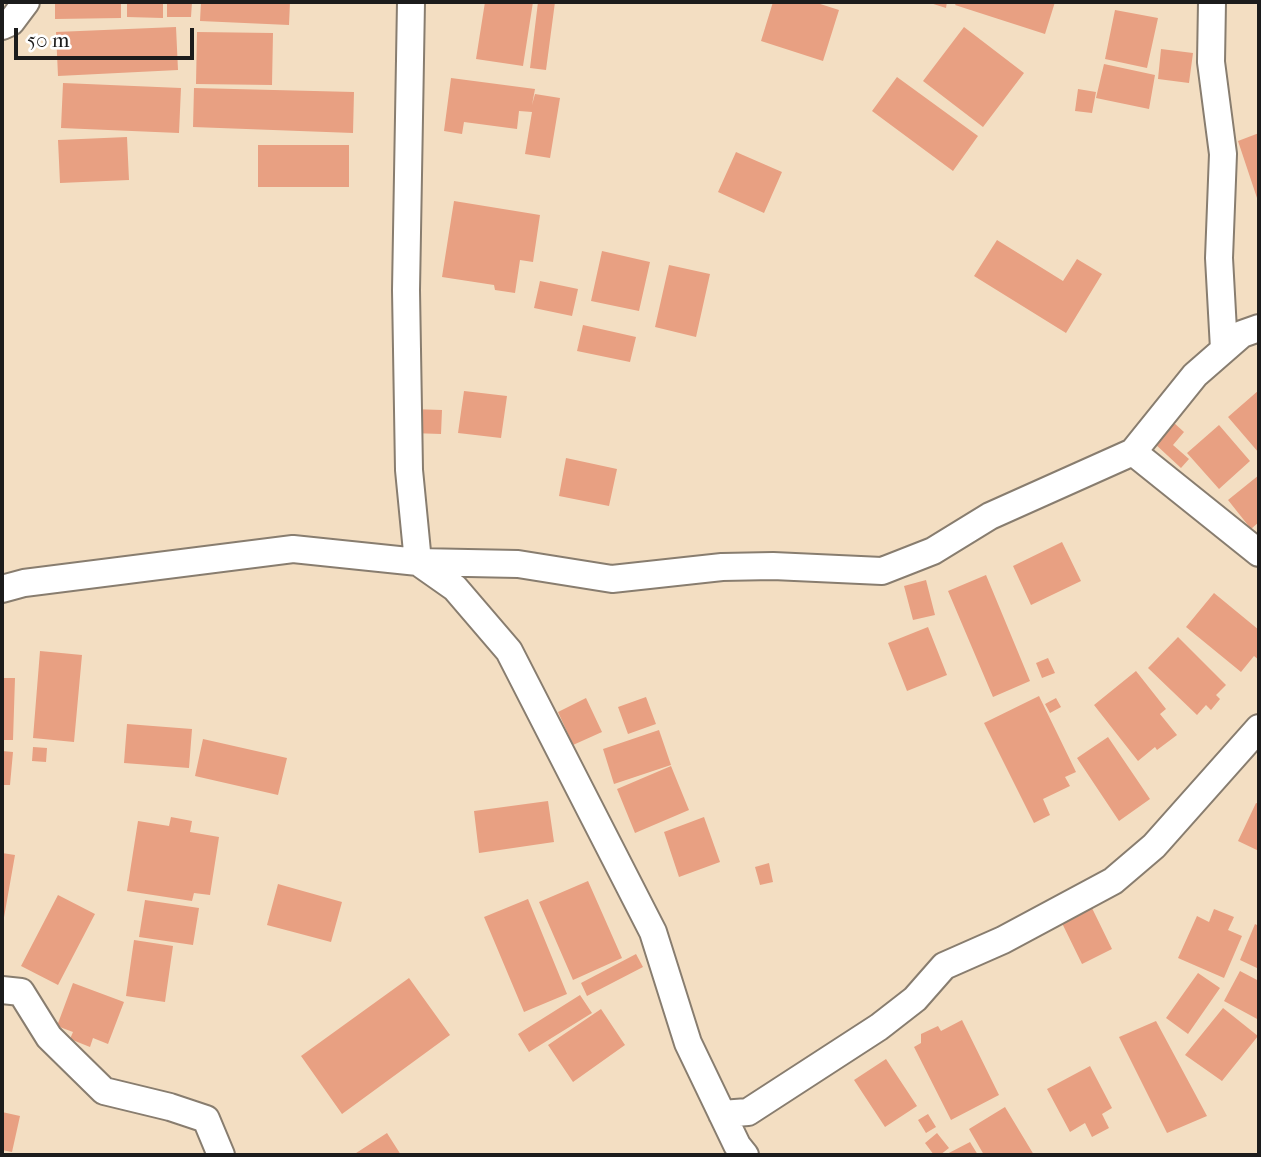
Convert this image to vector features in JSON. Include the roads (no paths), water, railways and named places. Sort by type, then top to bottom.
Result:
[{"type":"street","points":[[2,26],[11,22],[26,2]]},
{"type":"street","points":[[411,2],[406,290],[409,470],[418,562]]},
{"type":"street","points":[[1212,2],[1211,62],[1223,154],[1219,258],[1224,349]]},
{"type":"street","points":[[2,589],[24,583],[293,549],[418,562],[518,564],[612,579],[722,567],[773,566],[882,571],[933,551],[990,516],[1133,452],[1195,374],[1242,334],[1259,328]]},
{"type":"street","points":[[1133,452],[1259,553]]},
{"type":"street","points":[[418,562],[455,587],[509,651],[653,932],[688,1043],[737,1145],[745,1155]]},
{"type":"street","points":[[722,1114],[748,1112],[879,1027],[915,999],[944,966],[1003,940],[1113,881],[1154,846],[1259,728]]},
{"type":"street","points":[[2,989],[21,992],[49,1037],[104,1091],[206,1119],[221,1155]]}]
